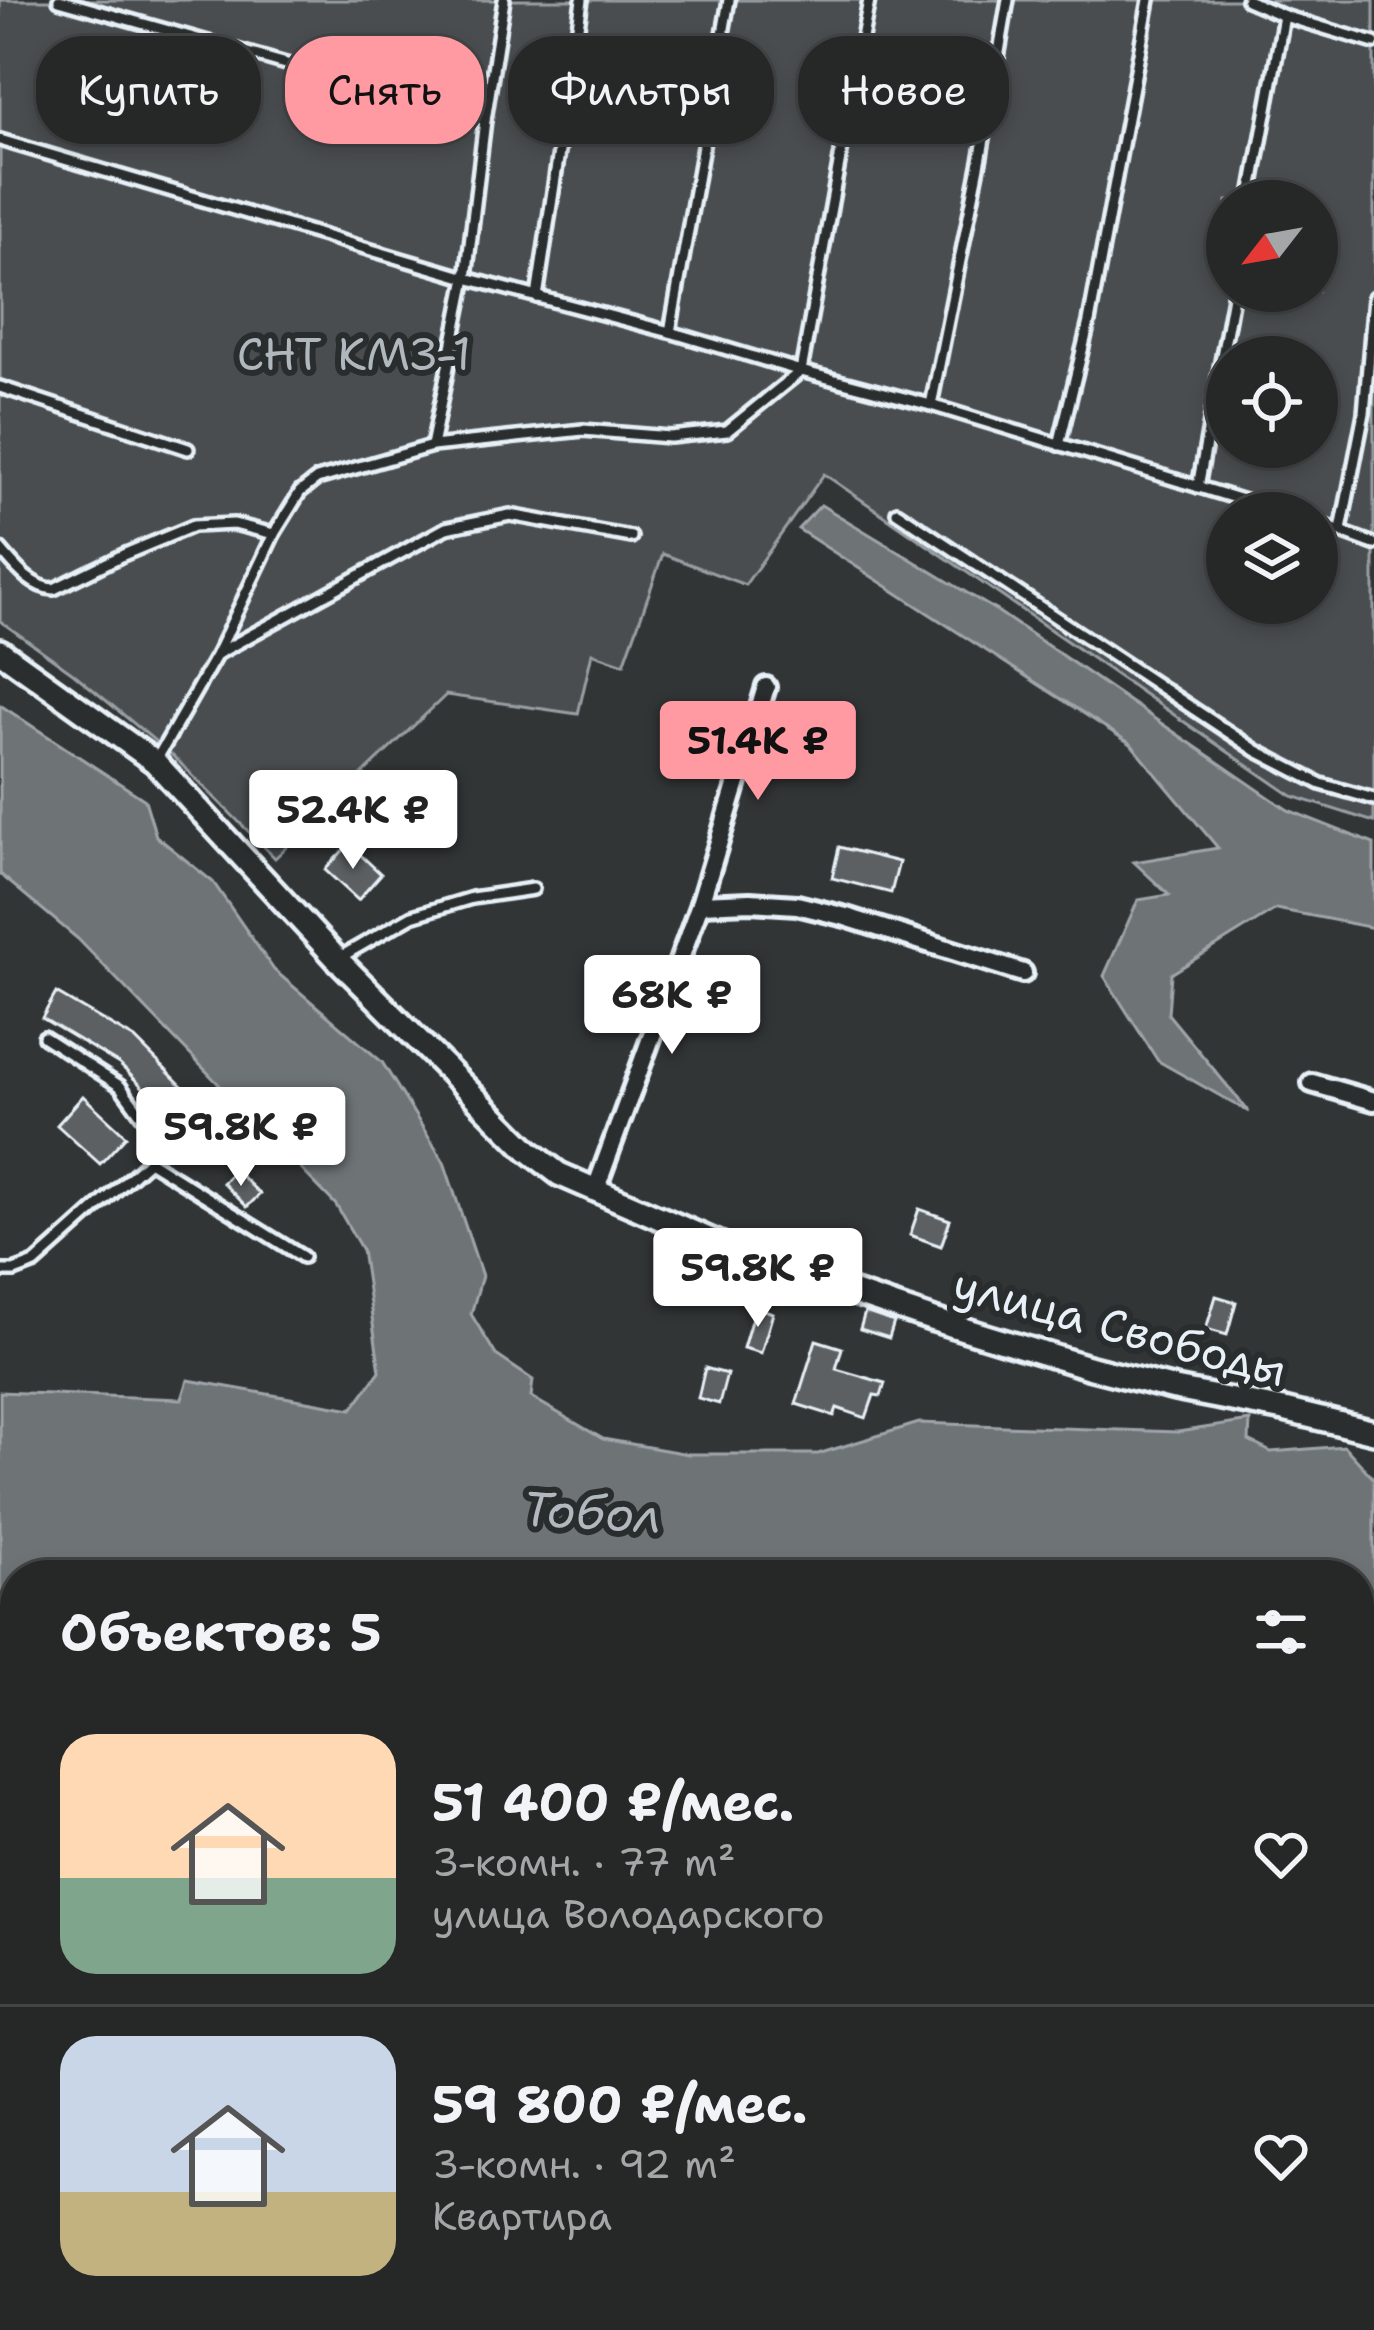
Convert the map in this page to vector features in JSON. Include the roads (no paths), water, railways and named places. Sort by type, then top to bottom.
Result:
[{"type":"street","name":"улица Свободы","points":[[0,651],[155,762],[337,959],[528,1150],[559,1174],[754,1259],[934,1320],[1175,1389],[1374,1432]]},
{"type":"street","points":[[596,1192],[700,904],[766,687]]},
{"type":"street","points":[[700,904],[797,905],[1022,973]]},
{"type":"street","points":[[1312,1083],[1374,1101]]},
{"type":"lane","points":[[59,0],[485,120]]},
{"type":"lane","points":[[432,446],[466,278],[504,0]]},
{"type":"lane","points":[[537,297],[582,0]]},
{"type":"lane","points":[[670,332],[729,0]]},
{"type":"lane","points":[[155,762],[217,654],[274,534],[300,492],[317,479],[432,446],[583,430],[670,437],[728,431],[801,371],[868,0]]},
{"type":"lane","points":[[932,405],[1008,0]]},
{"type":"lane","points":[[1059,445],[1089,322],[1149,0]]},
{"type":"lane","points":[[1247,0],[1374,43]]},
{"type":"lane","points":[[1254,180],[1284,16]]},
{"type":"lane","points":[[0,140],[466,278],[932,405],[1215,492]]},
{"type":"lane","points":[[1374,297],[1364,412],[1340,530],[1374,544]]},
{"type":"lane","points":[[1198,487],[1230,312]]},
{"type":"lane","points":[[0,387],[188,448]]},
{"type":"lane","points":[[897,512],[1256,751],[1322,784],[1374,799]]},
{"type":"lane","points":[[217,654],[446,528],[510,515],[632,537]]},
{"type":"lane","points":[[0,549],[33,583],[54,590],[193,526],[234,524],[274,534]]},
{"type":"lane","points":[[337,959],[412,916],[472,898],[533,889]]},
{"type":"lane","points":[[0,1271],[25,1269],[149,1161],[150,1127],[121,1086],[44,1037]]},
{"type":"lane","points":[[149,1161],[303,1256]]},
{"type":"water","points":[[821,505],[997,611],[1288,810],[1374,844],[1374,928],[1276,909],[1171,974],[1168,1014],[1249,1112],[1158,1061],[1104,976],[1138,900],[1169,895],[1134,862],[1218,848],[1131,744],[798,529]]},
{"type":"water","name":"Тобол","points":[[0,705],[145,800],[156,836],[213,882],[274,970],[382,1062],[444,1162],[482,1276],[471,1314],[496,1355],[533,1380],[531,1397],[603,1439],[688,1454],[818,1454],[919,1423],[1178,1432],[1250,1421],[1249,1441],[1271,1452],[1344,1446],[1374,1479],[1374,1560],[0,1560],[0,1392],[182,1399],[188,1380],[352,1409],[380,1371],[362,1250],[336,1205],[78,939],[0,874]]},
{"type":"park label","name":"СНТ КМЗ-1","points":[[354,354]]}]
